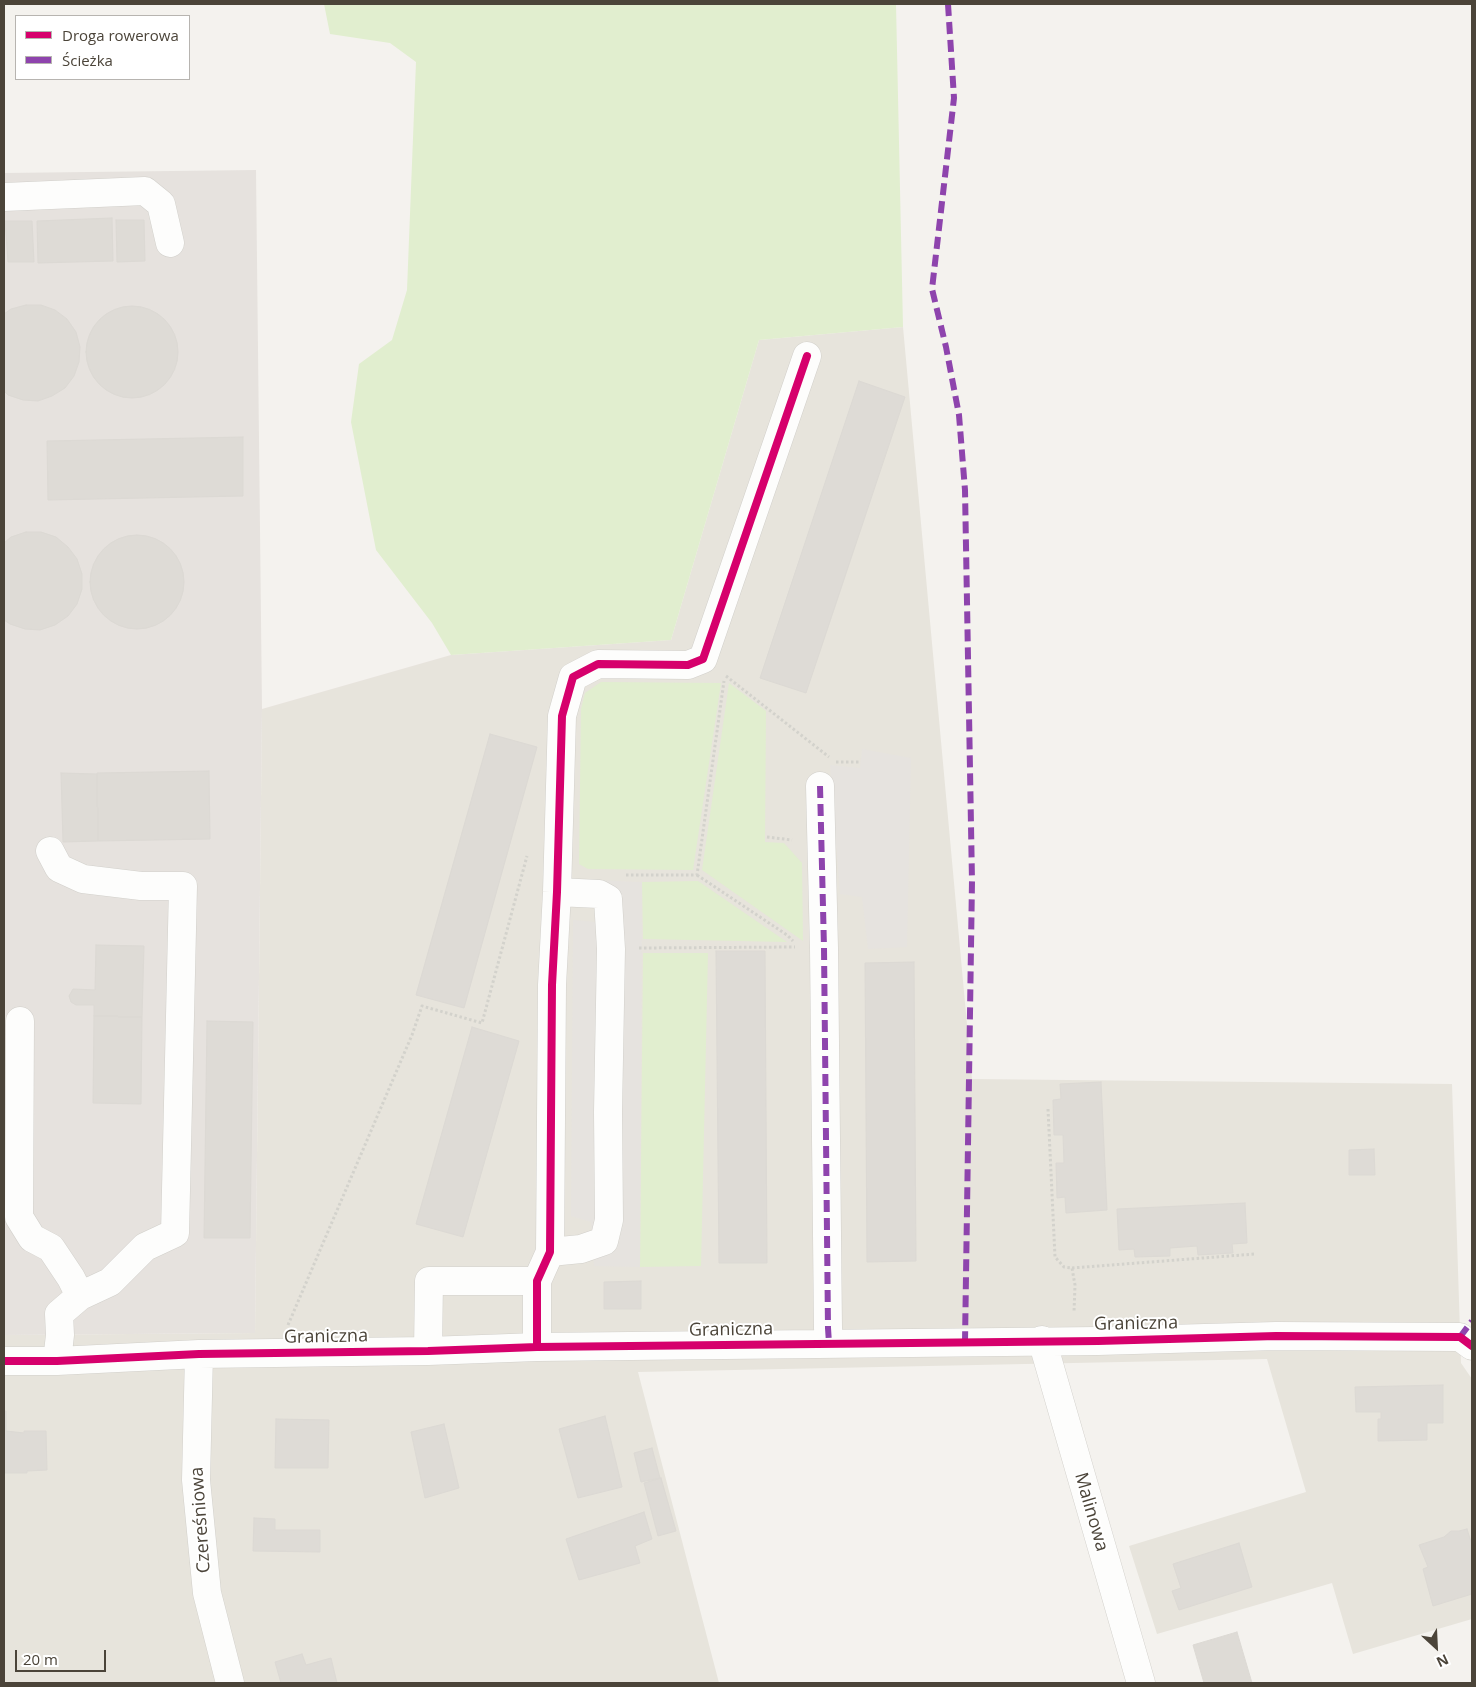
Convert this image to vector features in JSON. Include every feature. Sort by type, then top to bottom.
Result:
[{"type":"street","points":[[4,197],[145,191],[161,204],[170,243]]},
{"type":"street","points":[[537,1347],[537,1281],[550,1252],[552,985],[557,892],[562,716],[573,677],[598,664],[688,665],[704,659],[807,356]]},
{"type":"street","points":[[820,786],[824,938],[829,1343]]},
{"type":"street","points":[[50,852],[59,868],[83,879],[141,886],[183,886],[175,1233],[145,1248],[110,1282],[80,1296],[59,1314],[60,1335],[57,1361]]},
{"type":"street","points":[[550,1252],[580,1249],[604,1241],[609,1220],[608,1112],[611,949],[608,899],[598,894],[557,892]]},
{"type":"street","points":[[20,1021],[19,1217],[32,1238],[50,1248],[71,1278],[80,1296]]},
{"type":"street","points":[[428,1351],[429,1281],[537,1281]]},
{"type":"street","name":"Graniczna","points":[[4,1361],[57,1361],[199,1354],[428,1351],[537,1347],[1042,1340],[1098,1341],[1276,1336],[1466,1342]]},
{"type":"street","name":"Malinowa","points":[[1042,1340],[1141,1683]]},
{"type":"street","name":"Czereśniowa","points":[[199,1354],[196,1480],[207,1593],[230,1683]]},
{"type":"path","points":[[697,875],[724,674],[835,762],[860,762]]},
{"type":"path","points":[[286,1328],[408,1044],[422,1006],[482,1023],[527,852]]},
{"type":"path","points":[[611,949],[800,947],[786,935],[697,875],[622,875]]},
{"type":"path","points":[[1048,1109],[1055,1257],[1064,1266],[1072,1268],[1255,1254]]},
{"type":"path","points":[[1072,1268],[1075,1285],[1074,1315]]},
{"type":"shaded area","points":[[256,170],[262,709],[255,1333],[4,1335],[4,173]]},
{"type":"shaded area","points":[[903,327],[972,1079],[1452,1084],[1461,1363],[1472,1379],[1472,1619],[1353,1654],[1332,1583],[1157,1634],[1129,1546],[1306,1492],[1267,1359],[638,1372],[719,1683],[4,1683],[4,1335],[255,1333],[262,709],[451,655],[671,640],[759,340]]},
{"type":"shaded area","points":[[862,749],[911,758],[907,947],[868,949],[862,897],[840,894],[830,765],[860,768]]},
{"type":"shaded area","points":[[591,880],[642,882],[640,1267],[594,1266],[591,1222],[571,1216],[573,920],[596,922]]},
{"type":"green space","points":[[324,4],[896,4],[903,327],[759,340],[671,640],[451,655],[432,623],[376,550],[351,422],[359,364],[392,340],[407,290],[416,62],[390,43],[330,34]]},
{"type":"green space","points":[[601,682],[721,683],[693,870],[588,869],[579,864],[581,709],[585,693]]},
{"type":"green space","points":[[729,683],[766,711],[765,842],[784,843],[802,863],[803,941],[702,870]]},
{"type":"green space","points":[[698,881],[787,942],[643,939],[642,882]]},
{"type":"green space","points":[[643,953],[708,953],[701,1266],[640,1267]]},
{"type":"building","points":[[112,218],[113,261],[38,263],[37,221]]},
{"type":"building","points":[[116,220],[144,220],[145,261],[117,262]]},
{"type":"building","points":[[5,221],[32,221],[34,262],[8,262]]},
{"type":"building","points":[[26,305],[41,305],[55,310],[67,319],[76,332],[80,347],[79,362],[74,376],[65,388],[52,396],[38,401],[23,400],[8,395],[4,391],[4,314],[11,309]]},
{"type":"building","points":[[132,306],[150,310],[164,320],[174,334],[178,352],[174,370],[164,384],[150,394],[132,398],[114,394],[100,384],[90,370],[86,352],[90,334],[100,320],[114,310]]},
{"type":"building","points":[[859,381],[905,397],[806,693],[760,678]]},
{"type":"building","points":[[243,437],[243,496],[48,500],[47,441]]},
{"type":"building","points":[[26,532],[41,532],[56,537],[68,547],[77,559],[82,574],[82,589],[77,604],[68,616],[55,625],[40,630],[25,629],[4,620],[4,543],[11,537]]},
{"type":"building","points":[[137,535],[155,538],[170,549],[181,564],[184,582],[181,600],[170,615],[155,626],[137,629],[119,626],[104,615],[93,600],[90,582],[93,564],[104,549],[119,538]]},
{"type":"building","points":[[490,734],[537,747],[464,1008],[416,995]]},
{"type":"building","points":[[209,771],[210,839],[98,841],[97,773]]},
{"type":"building","points":[[61,773],[97,774],[98,841],[63,842]]},
{"type":"building","points":[[96,945],[144,946],[142,1017],[94,1016],[94,1005],[76,1005],[71,1002],[69,996],[73,989],[95,990]]},
{"type":"building","points":[[716,951],[765,951],[767,1263],[719,1263]]},
{"type":"building","points":[[914,962],[916,1261],[867,1262],[865,963]]},
{"type":"building","points":[[94,1016],[142,1017],[141,1104],[93,1103]]},
{"type":"building","points":[[207,1021],[253,1022],[250,1238],[204,1238]]},
{"type":"building","points":[[472,1027],[519,1041],[463,1237],[416,1224]]},
{"type":"building","points":[[1101,1082],[1107,1210],[1066,1213],[1065,1197],[1057,1198],[1056,1163],[1064,1163],[1063,1135],[1054,1135],[1053,1100],[1061,1099],[1060,1084]]},
{"type":"building","points":[[1374,1149],[1375,1175],[1349,1175],[1349,1150]]},
{"type":"building","points":[[1245,1203],[1247,1243],[1232,1244],[1233,1253],[1198,1255],[1197,1246],[1170,1248],[1170,1256],[1135,1257],[1134,1249],[1119,1250],[1117,1209]]},
{"type":"building","points":[[641,1281],[641,1309],[604,1309],[604,1282]]},
{"type":"building","points":[[1443,1385],[1443,1423],[1427,1423],[1427,1440],[1378,1441],[1378,1419],[1381,1419],[1381,1412],[1356,1412],[1355,1387]]},
{"type":"building","points":[[4,1411],[6,1411],[6,1431],[24,1433],[24,1431],[46,1431],[47,1470],[27,1471],[27,1473],[5,1473]]},
{"type":"building","points":[[605,1416],[622,1487],[578,1498],[559,1429]]},
{"type":"building","points":[[276,1419],[329,1420],[328,1468],[275,1468]]},
{"type":"building","points":[[444,1424],[459,1488],[425,1498],[411,1432]]},
{"type":"building","points":[[652,1448],[660,1478],[641,1482],[634,1453]]},
{"type":"building","points":[[661,1478],[676,1531],[658,1536],[644,1483]]},
{"type":"building","points":[[644,1512],[652,1539],[635,1546],[640,1563],[579,1580],[566,1539]]},
{"type":"building","points":[[254,1518],[275,1519],[275,1530],[320,1530],[320,1552],[253,1551]]},
{"type":"building","points":[[1467,1529],[1472,1545],[1472,1594],[1433,1606],[1423,1569],[1428,1567],[1419,1545],[1444,1537],[1451,1531]]},
{"type":"building","points":[[1239,1543],[1252,1587],[1179,1610],[1172,1591],[1181,1588],[1173,1564]]},
{"type":"building","points":[[1237,1632],[1252,1683],[1204,1683],[1193,1645]]},
{"type":"building","points":[[302,1654],[306,1665],[331,1658],[337,1683],[281,1683],[275,1662]]},
{"type":"marked path","points":[[948,4],[954,98],[932,289],[946,347],[959,415],[965,490],[972,881],[965,1342]]},
{"type":"marked path","points":[[820,786],[829,1343]]},
{"type":"marked path","points":[[1460,1337],[1472,1321]]},
{"type":"cycle path","points":[[537,1347],[537,1281],[550,1252],[552,985],[557,892],[562,716],[573,677],[598,664],[688,665],[703,659],[807,356]]},
{"type":"cycle path","points":[[4,1361],[57,1361],[199,1354],[428,1351],[537,1347],[1098,1341],[1276,1336],[1460,1337],[1472,1346]]}]
